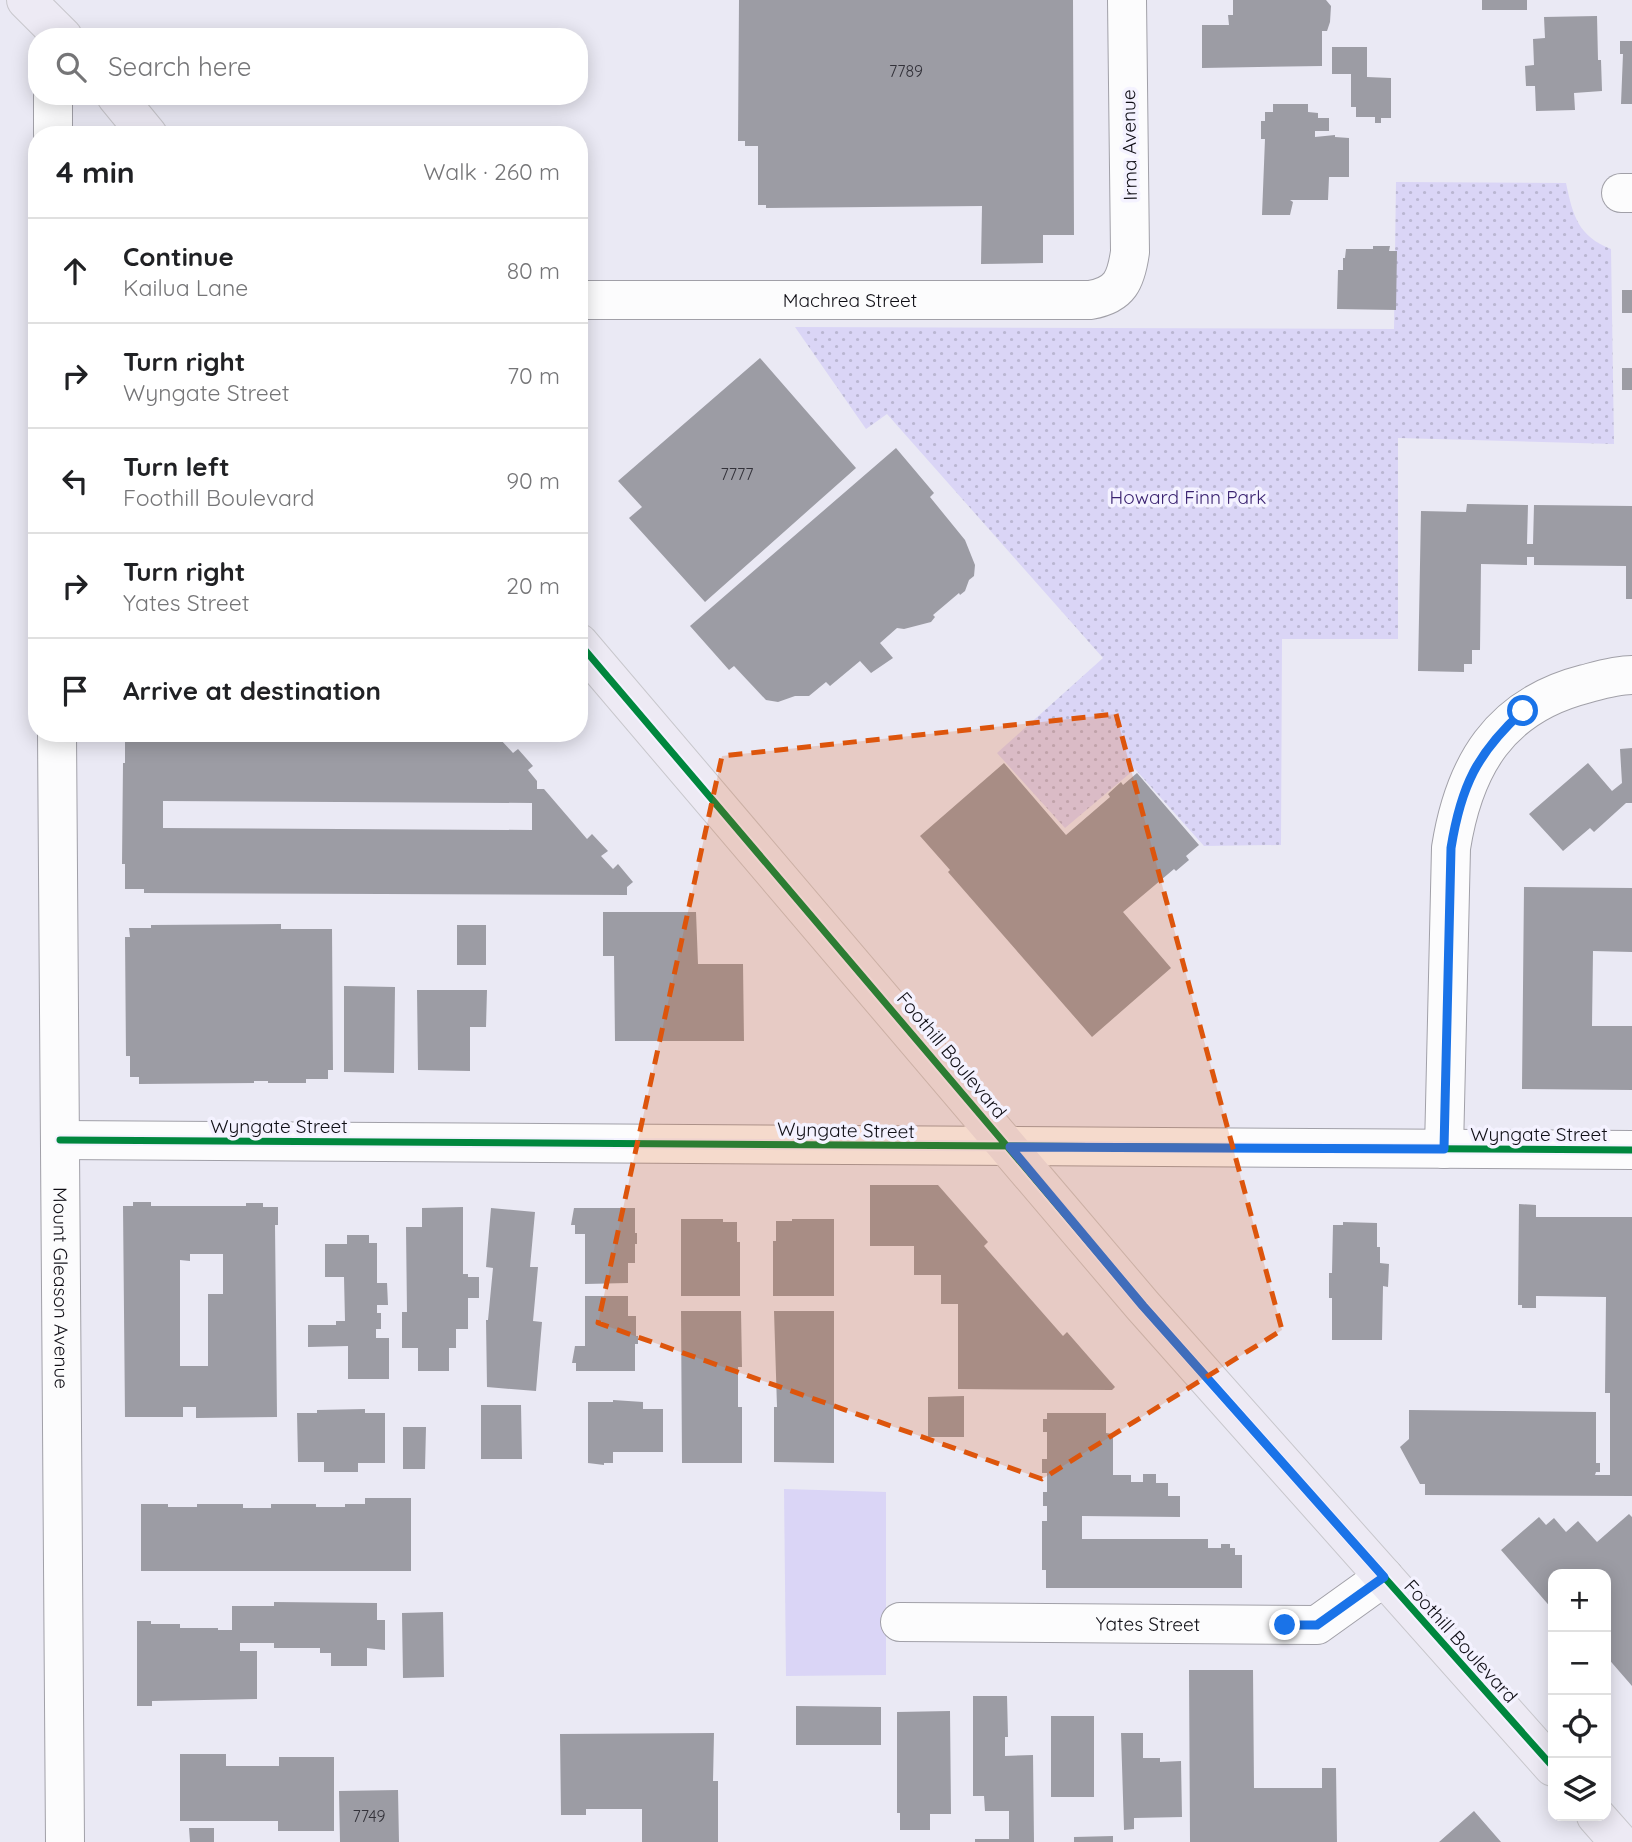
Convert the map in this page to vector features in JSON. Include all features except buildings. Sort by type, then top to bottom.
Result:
[{"type":"main road","points":[[26,0],[56,25]]},
{"type":"main road","points":[[123,105],[141,126]]},
{"type":"main road","name":"Foothill Boulevard","points":[[588,654],[1143,1306],[1548,1762]]},
{"type":"main road","points":[[1600,1821],[1619,1842]]},
{"type":"street","name":"Irma Avenue","points":[[1118,288],[1128,271],[1130,252],[1127,0]]},
{"type":"street","points":[[53,105],[53,126]]},
{"type":"street","name":"Machrea Street","points":[[588,300],[1090,300],[1106,297],[1118,288]]},
{"type":"street","points":[[1444,1149],[1451,848],[1457,813],[1468,782],[1482,754],[1500,732],[1523,711],[1565,689],[1632,675]]},
{"type":"street","name":"Mount Gleason Avenue","points":[[57,742],[65,1842]]},
{"type":"street","name":"Wyngate Street","points":[[60,1140],[1632,1150]]},
{"type":"street","name":"Yates Street","points":[[900,1622],[1317,1625],[1384,1577]]},
{"type":"highlighted area","points":[[1116,714],[1282,1330],[1042,1479],[598,1323],[722,756]]},
{"type":"green space","name":"Howard Finn Park","points":[[1396,182],[1566,183],[1571,205],[1584,231],[1611,249],[1614,444],[1398,438],[1398,639],[1282,639],[1281,845],[1204,846],[1135,769],[1065,828],[997,753],[1103,658],[887,414],[866,429],[795,327],[1394,329]]},
{"type":"green space","points":[[784,1489],[886,1492],[886,1675],[786,1676]]},
{"type":"cycle path","points":[[588,654],[1143,1306],[1548,1761]]},
{"type":"cycle path","points":[[60,1140],[1632,1150]]},
{"type":"route","points":[[1285,1625],[1317,1625],[1384,1577],[1143,1306],[1010,1147],[1444,1149],[1451,848],[1457,813],[1482,754],[1500,732],[1523,711]]}]
